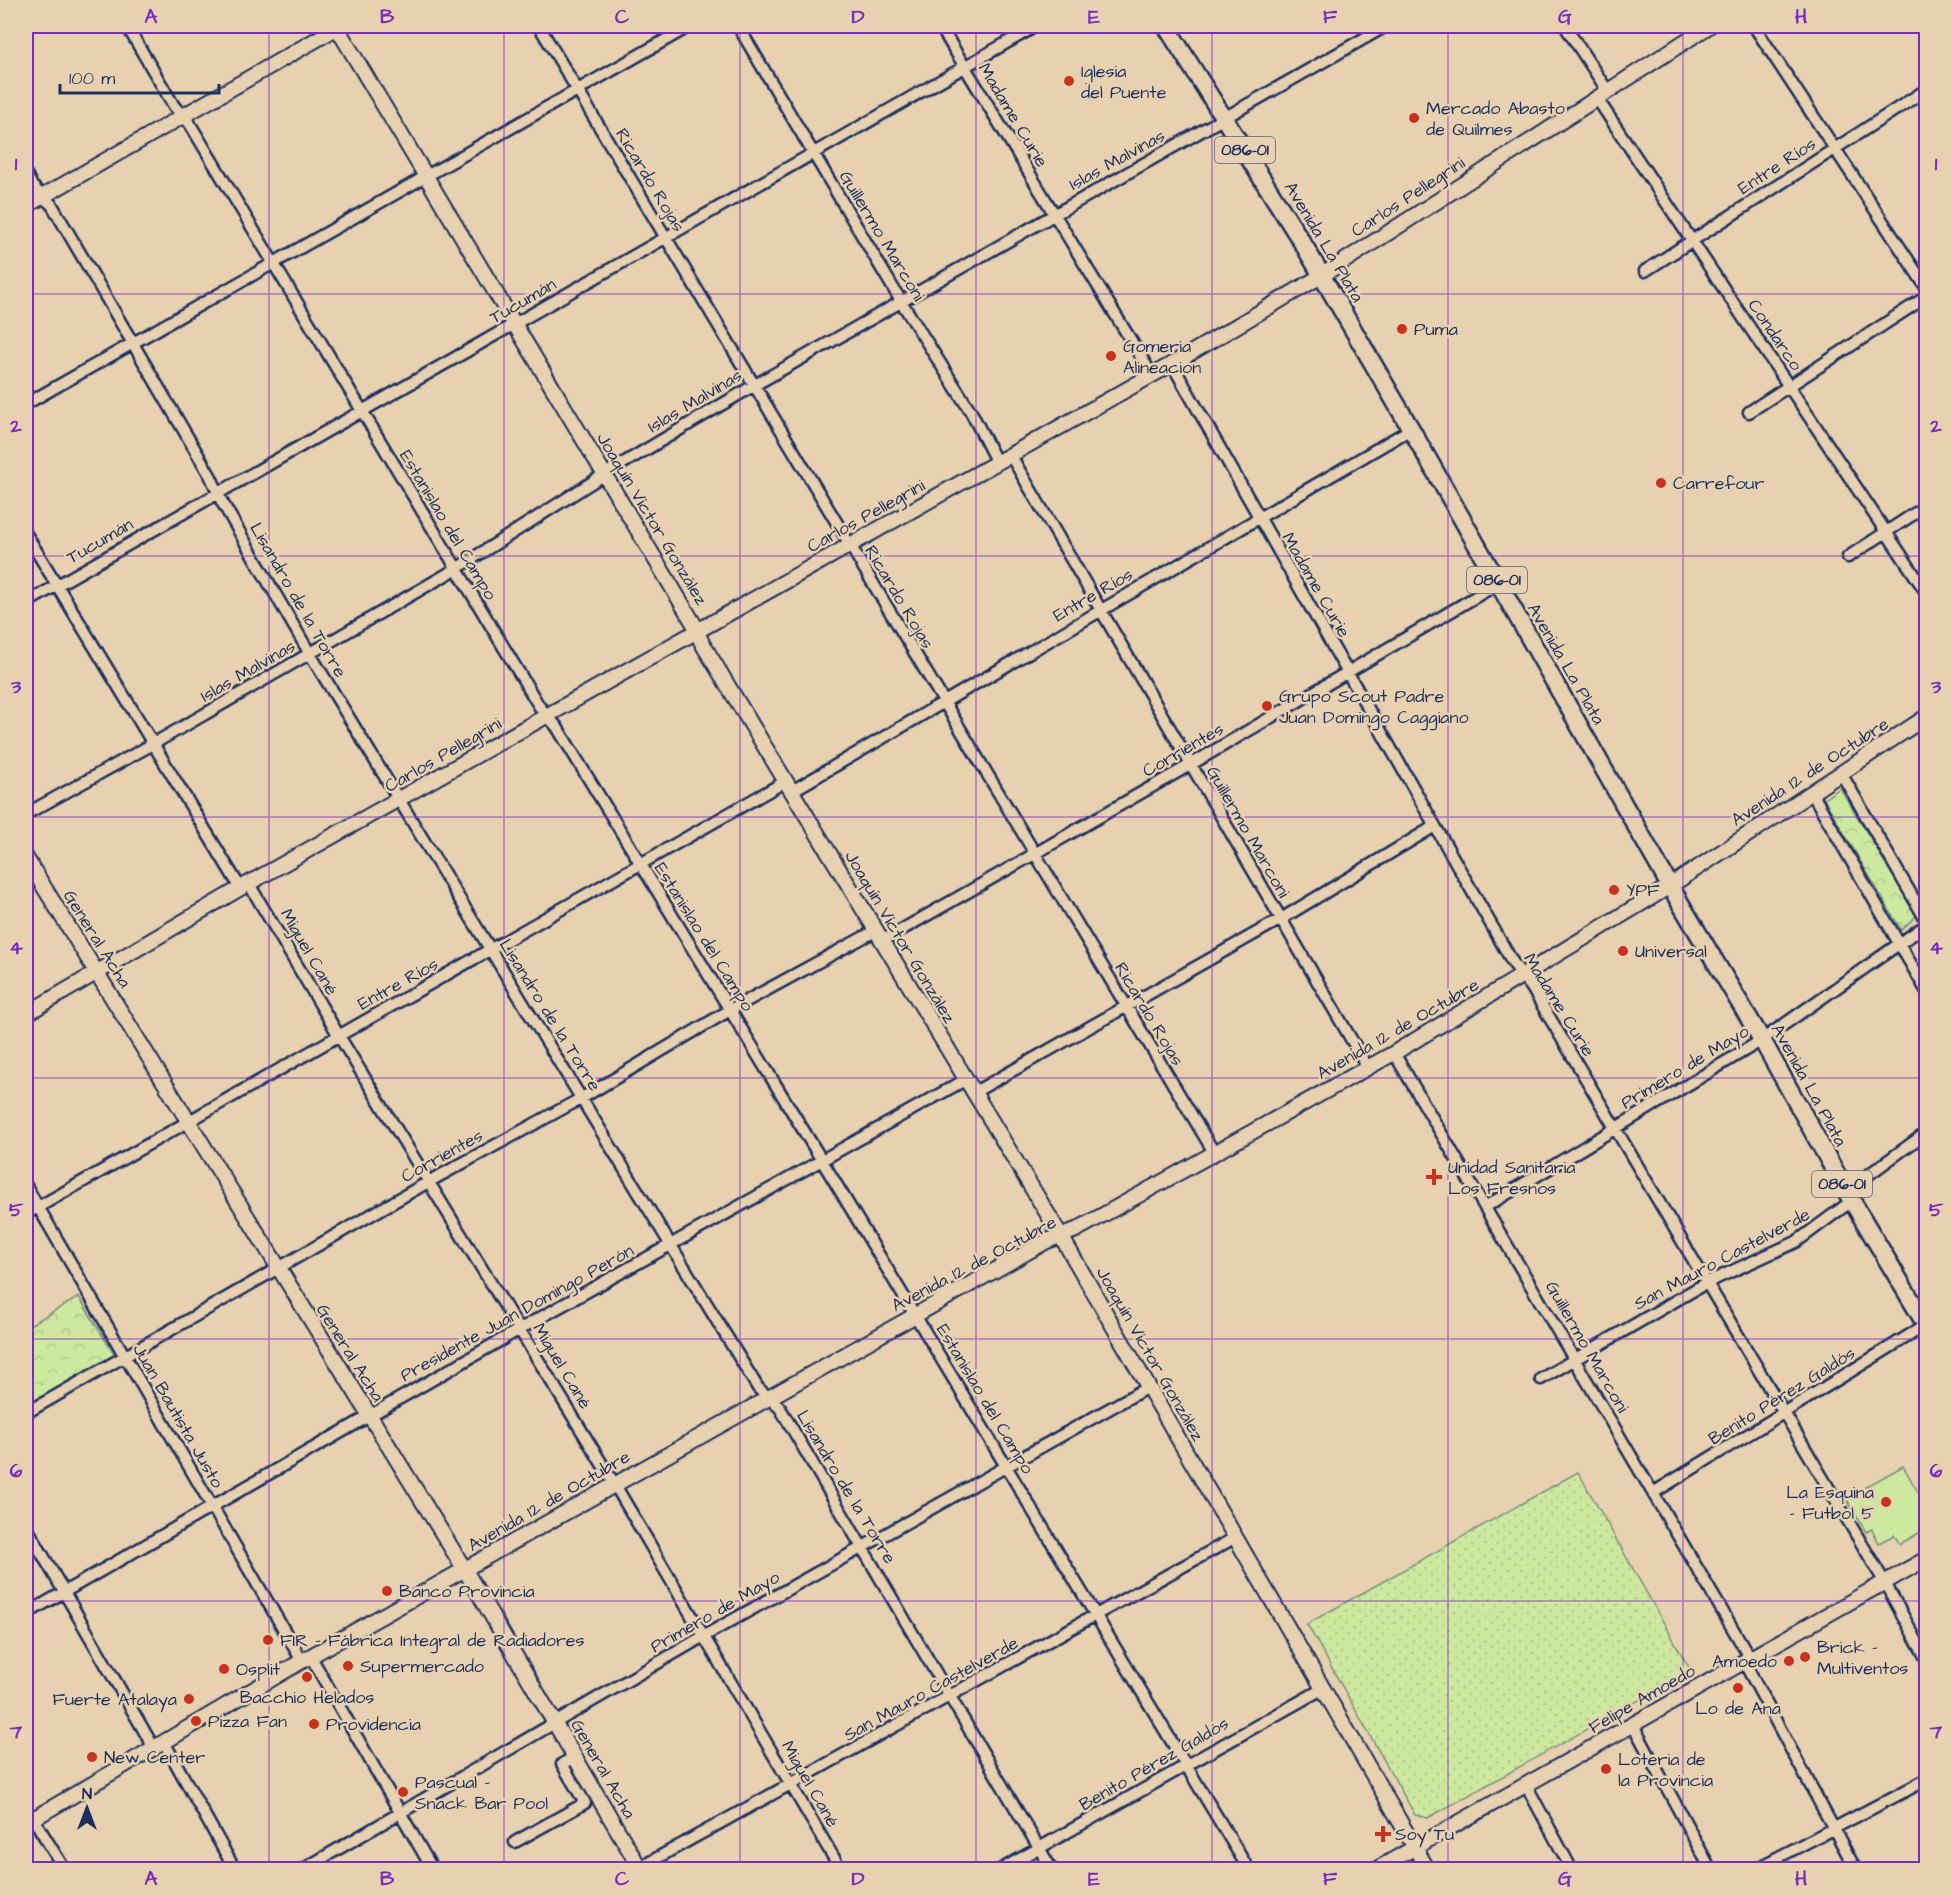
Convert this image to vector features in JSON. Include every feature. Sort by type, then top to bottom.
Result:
[{"type":"main road","name":"Avenida La Plata","points":[[1167,26],[1322,276],[1670,886],[1762,1040],[1849,1195],[1926,1325]]},
{"type":"street","name":"Estanislao del Campo","points":[[127,26],[174,106],[190,124],[360,412],[546,716],[557,727],[821,1159],[1249,1869]]},
{"type":"street","points":[[26,206],[337,26]]},
{"type":"street","name":"Joaquín Víctor González","points":[[337,26],[789,786],[1061,1236],[1428,1869]]},
{"type":"street","name":"Ricardo Rojas","points":[[539,26],[848,547],[1215,1154]]},
{"type":"street","points":[[26,404],[690,26]]},
{"type":"street","name":"Guillermo Marconi","points":[[738,26],[902,303],[971,412],[997,463]]},
{"type":"street","name":"Madame Curie","points":[[940,26],[1152,375]]},
{"type":"street","name":"Tucumán","points":[[26,603],[217,492],[515,326],[1035,26]]},
{"type":"street","name":"Islas Malvinas","points":[[26,814],[153,744],[456,569],[605,474],[753,386],[1386,26]]},
{"type":"street","name":"Condarco","points":[[1565,26],[1601,94],[1692,242],[1926,592]]},
{"type":"street","name":"Carlos Pellegrini","points":[[26,1014],[245,886],[1011,456],[1322,276],[1709,26]]},
{"type":"street","points":[[1754,26],[1926,287]]},
{"type":"street","name":"Entre Ríos","points":[[1646,271],[1926,90]]},
{"type":"street","name":"Lisandro de la Torre","points":[[26,174],[52,205],[211,477],[217,492],[310,654],[758,1388],[780,1408],[1052,1869]]},
{"type":"street","points":[[1749,412],[1926,297]]},
{"type":"street","name":"Madame Curie","points":[[1172,364],[1513,963],[1615,1129],[1885,1583],[1926,1658]]},
{"type":"street","name":"Entre Ríos","points":[[26,1214],[639,864],[943,702],[1411,429]]},
{"type":"street","name":"Guillermo Marconi","points":[[1011,456],[1368,1068]]},
{"type":"street","points":[[1848,558],[1926,506]]},
{"type":"street","name":"Miguel Cané","points":[[26,534],[153,744],[430,1181],[615,1485],[841,1869]]},
{"type":"street","name":"Corrientes","points":[[26,1413],[430,1181],[582,1098],[730,1010],[879,936],[1035,854],[1498,583]]},
{"type":"street","name":"Avenida 12 de Octubre","points":[[29,1820],[307,1659],[768,1398],[1061,1236],[1215,1154],[1394,1053],[1670,886],[1926,717]]},
{"type":"street","points":[[1841,773],[1926,920]]},
{"type":"street","points":[[1812,792],[1926,990]]},
{"type":"street","points":[[973,1093],[1281,919],[1435,826]]},
{"type":"street","name":"General Acha","points":[[26,858],[277,1269],[465,1570],[642,1869]]},
{"type":"street","name":"Primero de Mayo","points":[[1485,1207],[1762,1040],[1926,925]]},
{"type":"street","name":"Guillermo Marconi","points":[[1394,1053],[1653,1493],[1747,1660],[1856,1869]]},
{"type":"street","name":"Presidente Juan Domingo Perón","points":[[26,1614],[520,1329],[965,1080]]},
{"type":"street","name":"San Mauro Castelverde","points":[[1541,1379],[1706,1283],[1796,1242],[1849,1195],[1926,1133]]},
{"type":"street","name":"Juan Bautista Justo","points":[[26,1186],[212,1507],[307,1659],[433,1869]]},
{"type":"street","name":"Benito Pérez Galdós","points":[[1653,1493],[1926,1325]]},
{"type":"street","name":"Primero de Mayo","points":[[302,1869],[862,1546],[1148,1388]]},
{"type":"street","points":[[26,1526],[64,1592],[236,1869]]},
{"type":"street","name":"San Mauro Castelverde","points":[[642,1869],[648,1863],[950,1698],[1236,1537]]},
{"type":"street","name":"Felipe Amoedo","points":[[1375,1869],[1926,1559]]},
{"type":"street","name":"Benito Pérez Galdós","points":[[1000,1869],[1324,1688]]},
{"type":"street","points":[[1633,1725],[1711,1869]]},
{"type":"street","points":[[515,1842],[585,1803],[562,1764],[575,1757]]},
{"type":"street","points":[[1754,1869],[1926,1780]]},
{"type":"street","points":[[1526,1785],[1572,1869]]},
{"type":"street","points":[[29,1820],[65,1869]]},
{"type":"green space","points":[[1840,788],[1917,915],[1901,930],[1824,799]]},
{"type":"green space","points":[[79,1297],[115,1356],[26,1407],[26,1327]]},
{"type":"green space","name":"La Esquina - Futbol 5","points":[[1903,1466],[1926,1506],[1926,1529],[1900,1544],[1894,1535],[1879,1543],[1872,1529],[1866,1532],[1846,1498]]},
{"type":"green space","points":[[1578,1472],[1691,1671],[1428,1818],[1415,1815],[1307,1624]]},
{"type":"place","name":"Iglesia del Puente","points":[[1069,81]]},
{"type":"place","name":"Mercado Abasto de Quilmes","points":[[1414,118]]},
{"type":"place","name":"Puma","points":[[1402,329]]},
{"type":"place","name":"Gomeria Alineacion","points":[[1111,356]]},
{"type":"place","name":"Carrefour","points":[[1661,483]]},
{"type":"place","name":"Grupo Scout Padre Juan Domingo Caggiano","points":[[1267,706]]},
{"type":"place","name":"YPF","points":[[1614,890]]},
{"type":"place","name":"Universal","points":[[1623,951]]},
{"type":"place","name":"Unidad Sanitaria Los Fresnos","points":[[1434,1177]]},
{"type":"place","name":"La Esquina - Futbol 5","points":[[1886,1502]]},
{"type":"place","name":"Banco Provincia","points":[[387,1591]]},
{"type":"place","name":"FIR - Fábrica Integral de Radiadores","points":[[268,1640]]},
{"type":"place","name":"Brick - Multiventos","points":[[1805,1657]]},
{"type":"place","name":"Amoedo","points":[[1789,1661]]},
{"type":"place","name":"Supermercado","points":[[348,1666]]},
{"type":"place","name":"Osplit","points":[[224,1669]]},
{"type":"place","name":"Bacchio Helados","points":[[307,1677]]},
{"type":"place","name":"Lo de Ana","points":[[1738,1688]]},
{"type":"place","name":"Fuerte Atalaya","points":[[189,1699]]},
{"type":"place","name":"Pizza Fan","points":[[196,1721]]},
{"type":"place","name":"Providencia","points":[[314,1724]]},
{"type":"place","name":"New Center","points":[[92,1757]]},
{"type":"place","name":"Loteria de la Provincia","points":[[1606,1769]]},
{"type":"place","name":"Pascual - Snack Bar Pool","points":[[403,1792]]},
{"type":"place","name":"Soy Tu","points":[[1383,1834]]}]
